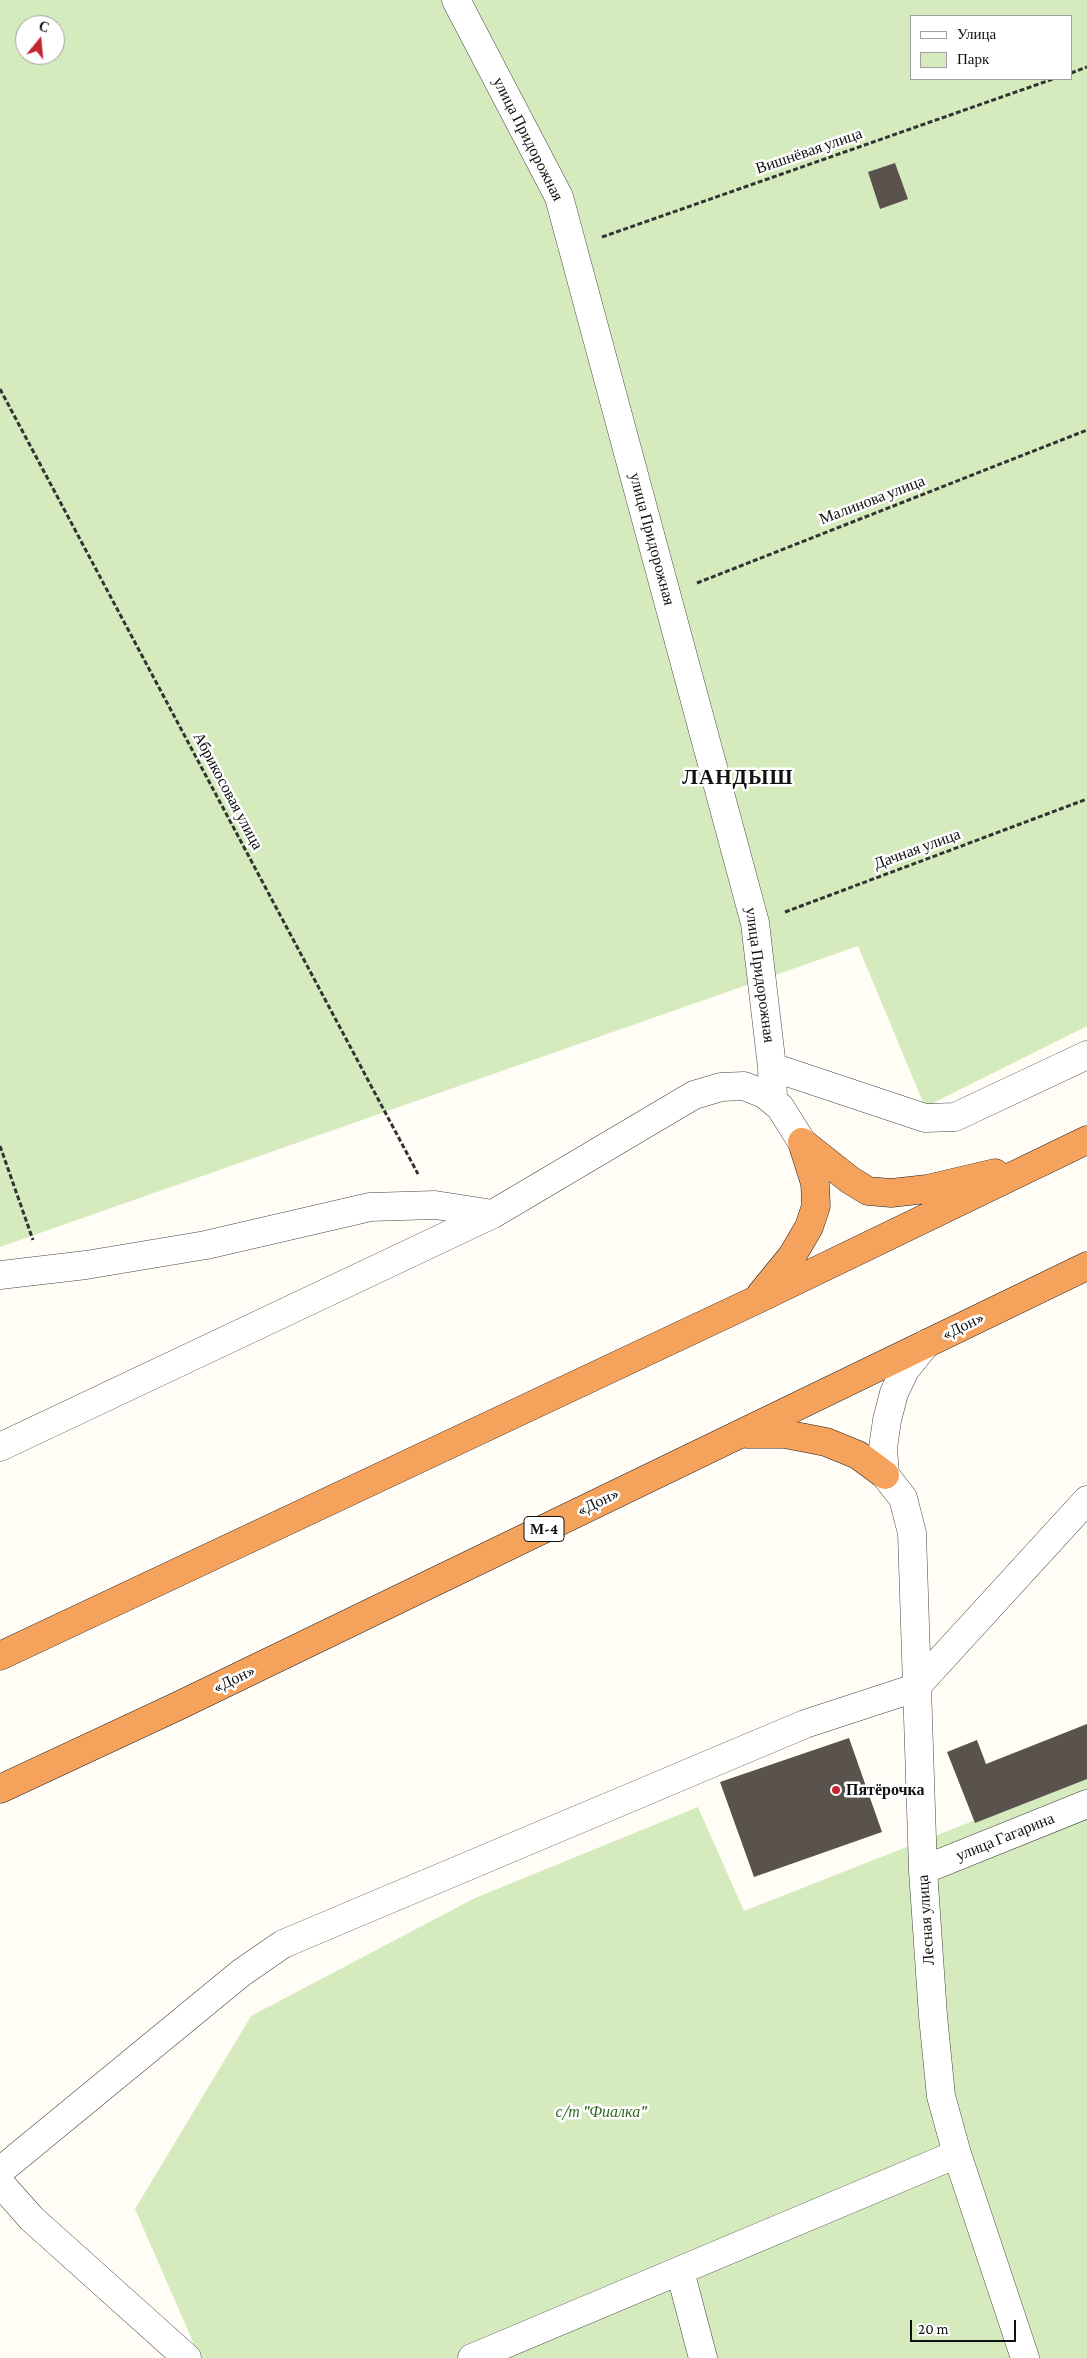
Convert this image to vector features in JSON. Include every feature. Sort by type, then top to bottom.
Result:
[{"type":"highway","points":[[0,1656],[756,1300],[1087,1140]]},
{"type":"highway","points":[[802,1142],[850,1180],[868,1191],[890,1193],[927,1188],[1042,1162]]},
{"type":"highway","points":[[756,1300],[792,1256],[809,1226],[816,1206],[815,1183],[802,1142]]},
{"type":"highway","name":"«Дон»","points":[[0,1789],[187,1702],[1087,1266]]},
{"type":"highway","points":[[741,1434],[785,1434],[826,1442],[858,1455],[886,1475]]},
{"type":"street","name":"улица Придорожная","points":[[456,0],[559,197],[755,923],[772,1067],[772,1101]]},
{"type":"street","points":[[772,1067],[874,1103],[925,1118],[932,1118],[955,1117],[1087,1055]]},
{"type":"street","points":[[0,1447],[493,1214],[694,1095],[720,1087],[744,1086],[764,1094],[780,1107],[802,1142]]},
{"type":"street","points":[[0,1275],[86,1265],[206,1245],[370,1207],[435,1205],[493,1214]]},
{"type":"street","points":[[886,1475],[883,1448],[886,1420],[894,1393],[905,1370],[926,1344]]},
{"type":"street","name":"Лесная улица","points":[[886,1475],[903,1498],[912,1533],[922,1870],[932,2016],[941,2096],[957,2154],[1025,2358]]},
{"type":"street","points":[[0,2170],[241,1973],[283,1944],[805,1724],[916,1688],[1087,1500]]},
{"type":"street","name":"улица Гагарина","points":[[922,1870],[1087,1804]]},
{"type":"street","points":[[472,2358],[957,2154]]},
{"type":"street","points":[[0,2182],[32,2219],[187,2358]]},
{"type":"street","points":[[680,2271],[703,2358]]},
{"type":"path","points":[[1072,73],[1087,67]]},
{"type":"path","name":"Вишнёвая улица","points":[[573,247],[1050,80]]},
{"type":"path","name":"Абрикосовая улица","points":[[0,389],[435,1205]]},
{"type":"path","name":"Малинова улица","points":[[667,594],[1087,430]]},
{"type":"path","name":"Дачная улица","points":[[755,923],[1087,799]]},
{"type":"path","points":[[0,1146],[43,1269]]},
{"type":"green space","points":[[0,0],[1087,0],[1087,1026],[925,1107],[858,946],[0,1247]]},
{"type":"green space","name":"с/т \"Фиалка\"","points":[[1087,1776],[1087,2358],[200,2358],[135,2209],[251,2016],[475,1898],[698,1807],[744,1911]]},
{"type":"building","points":[[895,163],[908,199],[880,209],[868,172]]},
{"type":"building","points":[[1087,1724],[1087,1779],[975,1823],[947,1752],[977,1740],[986,1764]]},
{"type":"building","points":[[849,1738],[882,1832],[754,1877],[720,1782]]},
{"type":"place","name":"Пятёрочка","points":[[836,1790]]},
{"type":"district","name":"ЛАНДЫШ","points":[[738,778]]}]
